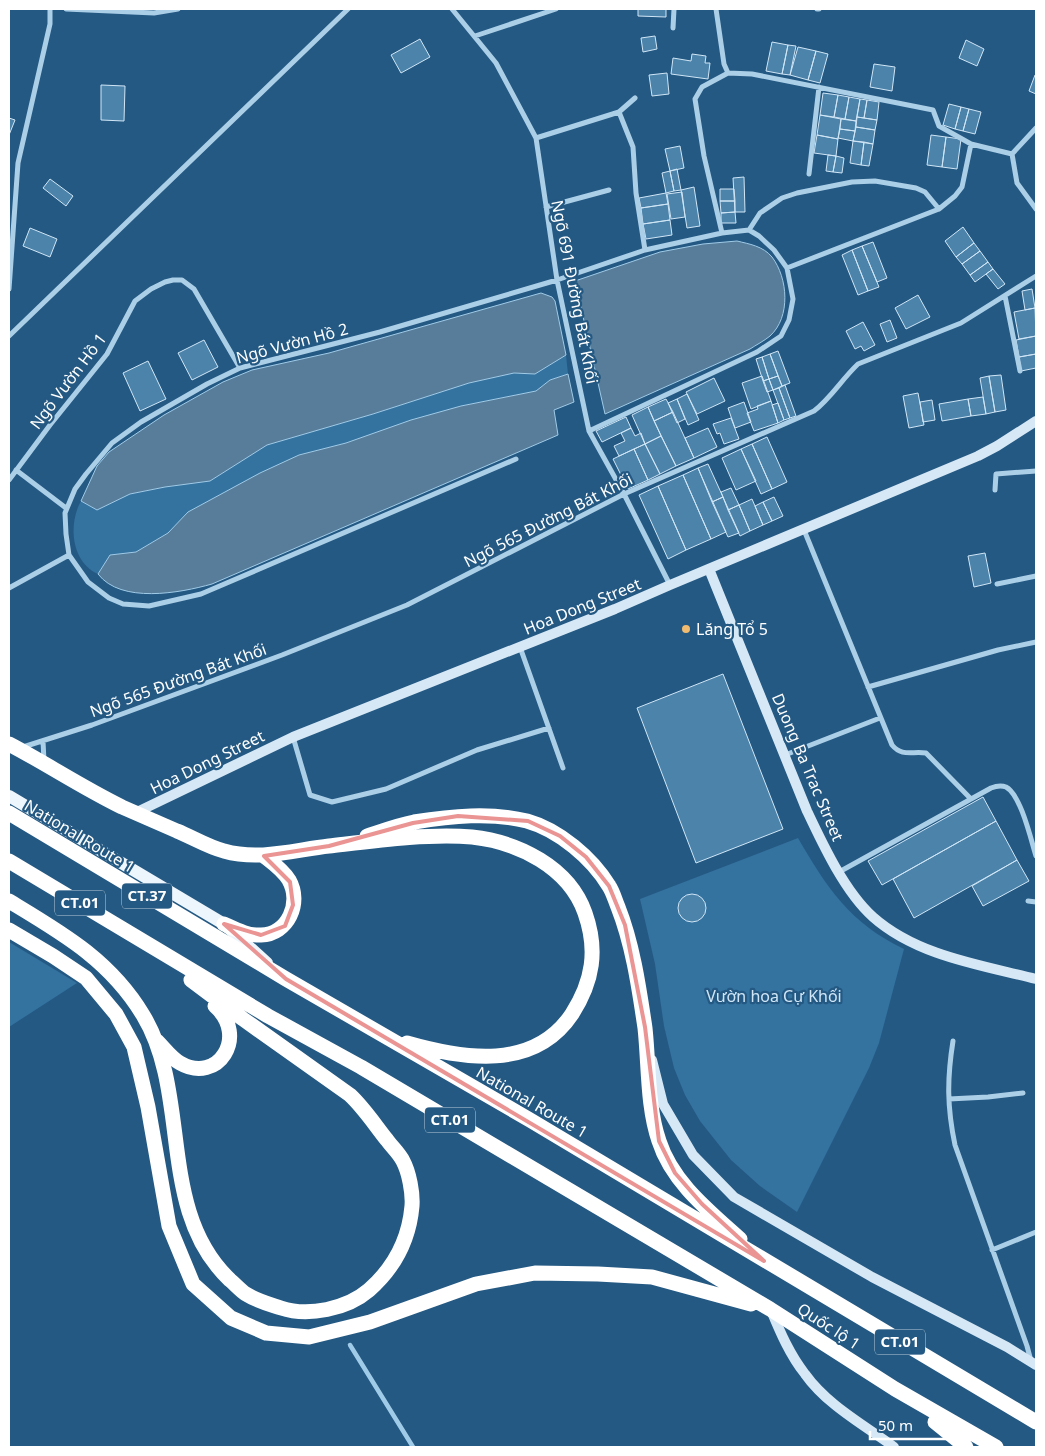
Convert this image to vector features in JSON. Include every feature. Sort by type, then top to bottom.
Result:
[{"type":"highway","points":[[13,746],[46,766],[135,812],[224,851],[264,856],[329,846],[424,837],[472,837],[504,844],[534,856],[561,874],[580,901],[591,932],[592,964],[583,996],[565,1023],[540,1043],[510,1055],[476,1057],[438,1052],[384,1036]]},
{"type":"highway","name":"National Route 1","points":[[9,814],[286,979],[530,1120],[764,1262],[1036,1421]]},
{"type":"highway","points":[[329,846],[413,823],[458,816],[493,816],[528,822],[560,836],[586,857],[609,886],[625,925],[645,1027],[652,1108],[659,1141],[675,1173],[702,1204],[764,1262]]},
{"type":"highway","points":[[224,924],[244,933],[261,935],[285,926],[291,915],[293,905],[290,882],[282,870],[264,856]]},
{"type":"highway","points":[[9,861],[30,873]]},
{"type":"highway","name":"CT.01","points":[[30,873],[268,1016],[361,1067],[770,1309]]},
{"type":"highway","points":[[9,901],[70,939],[102,963],[128,994],[143,1016],[154,1038],[166,1077],[187,1204],[203,1245],[221,1272],[245,1293],[260,1301],[290,1312],[326,1309],[352,1301],[364,1294],[385,1274],[405,1241],[413,1203],[404,1161],[359,1103],[350,1095],[243,1019],[130,933]]},
{"type":"highway","points":[[9,930],[54,956],[86,978],[116,1014],[134,1047],[148,1107],[169,1226],[193,1284],[231,1318],[266,1333],[309,1337],[370,1322],[476,1284],[535,1273],[652,1277],[770,1309]]},
{"type":"highway","points":[[130,933],[223,1013],[228,1022],[230,1033],[227,1052],[222,1059],[214,1064],[198,1068],[179,1063],[154,1038]]},
{"type":"highway","name":"Quốc lộ 1","points":[[770,1309],[895,1389]]},
{"type":"highway","points":[[895,1389],[966,1447]]},
{"type":"highway","name":"CT.01","points":[[895,1389],[996,1447]]},
{"type":"main road","points":[[9,796],[224,924],[286,979]]},
{"type":"main road","points":[[9,866],[30,873]]},
{"type":"street","points":[[9,289],[18,163],[50,24],[50,9]]},
{"type":"street","points":[[66,9],[154,13],[178,9]]},
{"type":"street","points":[[9,336],[348,9]]},
{"type":"street","name":"Ngõ 691 Đường Bát Khối","points":[[452,9],[496,63],[536,138],[556,280],[589,432],[624,494],[670,585]]},
{"type":"street","points":[[474,36],[556,9]]},
{"type":"street","points":[[673,28],[674,9]]},
{"type":"street","points":[[716,9],[724,64],[728,73]]},
{"type":"street","points":[[722,233],[704,156],[695,99],[702,87],[728,73],[752,74],[933,110],[939,126],[971,144],[1012,154]]},
{"type":"street","points":[[809,174],[820,87]]},
{"type":"street","points":[[536,138],[619,112],[636,98]]},
{"type":"street","points":[[619,112],[632,147],[636,192],[645,250]]},
{"type":"street","points":[[1012,154],[1036,128]]},
{"type":"street","points":[[787,268],[939,209],[955,196],[962,187],[971,144]]},
{"type":"street","points":[[1012,154],[1017,182],[1036,209]]},
{"type":"street","points":[[589,432],[757,352],[781,336],[790,320],[793,299],[787,268],[774,250],[759,236],[749,230],[760,213],[782,198],[852,182],[875,181],[916,188],[925,192],[939,209]]},
{"type":"street","points":[[546,207],[609,190]]},
{"type":"street","name":"Ngõ Vườn Hồ 2","points":[[66,508],[86,474],[112,443],[141,422],[240,368],[355,339],[556,280],[645,250],[722,233],[749,230]]},
{"type":"street","name":"Ngõ 565 Đường Bát Khối","points":[[13,746],[43,741],[92,725],[282,655],[407,606],[624,494],[814,411],[825,403],[858,364],[962,323],[1036,276]]},
{"type":"street","name":"Ngõ Vườn Hồ 1","points":[[9,480],[107,354],[135,301],[151,289],[165,282],[182,280],[194,289],[240,368]]},
{"type":"street","points":[[1005,296],[1020,371]]},
{"type":"street","name":"Hoa Dong Street","points":[[135,812],[292,738],[615,610],[670,585],[978,456],[997,446],[1036,420]]},
{"type":"street","points":[[16,470],[66,508],[66,534],[69,555],[88,582],[108,598],[123,604],[136,606],[167,603],[208,591],[516,460]]},
{"type":"street","points":[[994,490],[996,474],[1036,471]]},
{"type":"street","points":[[804,530],[892,745],[902,753],[926,753],[971,799]]},
{"type":"street","points":[[9,588],[69,555]]},
{"type":"street","name":"Duong Ba Trac Street","points":[[709,569],[784,755],[822,843],[862,906],[878,921],[894,932],[924,948],[1036,979]]},
{"type":"street","points":[[997,584],[1036,576]]},
{"type":"street","points":[[868,687],[998,650],[1036,642]]},
{"type":"street","points":[[520,647],[563,768]]},
{"type":"street","points":[[784,755],[880,718]]},
{"type":"street","points":[[292,738],[310,795],[332,802],[386,789],[477,750],[549,728]]},
{"type":"street","points":[[43,741],[46,766]]},
{"type":"street","points":[[839,872],[998,786],[1006,787],[1012,791],[1017,799],[1036,856]]},
{"type":"street","points":[[1028,901],[1036,902]]},
{"type":"street","points":[[645,1027],[663,1104],[693,1155],[734,1197],[872,1277],[1034,1363]]},
{"type":"street","points":[[953,1041],[948,1072],[950,1122],[955,1145],[1034,1363]]},
{"type":"street","points":[[949,1099],[1023,1093]]},
{"type":"street","points":[[992,1250],[1036,1232]]},
{"type":"street","points":[[770,1309],[805,1375],[830,1401],[894,1447]]},
{"type":"highlighted area","points":[[458,816],[528,821],[560,836],[586,857],[609,886],[625,925],[645,1027],[659,1141],[675,1173],[702,1204],[764,1261],[286,979],[224,924],[261,935],[285,926],[293,905],[290,882],[264,856],[329,846],[413,823]]},
{"type":"green space","points":[[566,355],[568,374],[550,380],[536,391],[461,406],[346,443],[299,455],[188,512],[169,532],[136,552],[110,555],[98,574],[82,561],[77,552],[74,542],[74,520],[81,501],[97,510],[130,494],[210,481],[267,445],[469,383],[514,373],[535,374]]},
{"type":"green space","name":"Vườn hoa Cự Khối","points":[[798,838],[819,873],[854,916],[885,939],[904,949],[879,1043],[869,1068],[797,1212],[760,1186],[731,1160],[700,1121],[685,1095],[674,1068],[664,1026],[655,964],[640,899]]},
{"type":"green space","points":[[9,942],[77,983],[9,1027]]},
{"type":"shaded area","points":[[737,241],[764,250],[772,257],[777,266],[784,286],[785,297],[784,308],[777,328],[770,336],[750,349],[605,414],[575,281],[660,252],[703,244]]},
{"type":"shaded area","points":[[541,293],[552,297],[555,301],[566,355],[535,374],[514,373],[469,383],[267,445],[210,481],[130,494],[97,510],[81,501],[97,466],[109,452],[164,415],[223,382],[252,370],[329,353]]},
{"type":"shaded area","points":[[568,374],[574,402],[554,410],[558,435],[212,584],[168,593],[136,593],[108,583],[98,574],[110,555],[136,552],[168,533],[188,512],[260,473],[299,455],[346,443],[411,420],[461,406],[536,391],[550,380]]},
{"type":"building","points":[[638,9],[666,9],[666,17],[638,16]]},
{"type":"building","points":[[655,36],[657,49],[643,52],[641,38]]},
{"type":"building","points":[[420,39],[430,57],[401,73],[391,55]]},
{"type":"building","points":[[966,40],[984,49],[977,66],[959,58]]},
{"type":"building","points":[[772,42],[788,45],[782,74],[766,71]]},
{"type":"building","points":[[788,45],[796,46],[790,75],[782,74]]},
{"type":"building","points":[[798,47],[816,51],[808,80],[790,75]]},
{"type":"building","points":[[816,51],[828,54],[820,83],[808,80]]},
{"type":"building","points":[[692,54],[706,56],[705,63],[710,63],[708,79],[671,74],[673,58],[691,61]]},
{"type":"building","points":[[874,64],[895,67],[892,91],[870,87]]},
{"type":"building","points":[[667,73],[669,94],[652,96],[649,75]]},
{"type":"building","points":[[1036,75],[1036,94],[1029,91]]},
{"type":"building","points":[[101,85],[125,86],[124,121],[101,120]]},
{"type":"building","points":[[823,93],[838,95],[834,117],[820,115]]},
{"type":"building","points":[[838,95],[849,97],[845,119],[834,117]]},
{"type":"building","points":[[849,97],[860,99],[856,121],[845,119]]},
{"type":"building","points":[[860,99],[867,100],[864,118],[857,117]]},
{"type":"building","points":[[867,100],[879,102],[877,120],[864,118]]},
{"type":"building","points":[[949,104],[961,107],[955,129],[943,125]]},
{"type":"building","points":[[961,107],[969,109],[963,131],[955,129]]},
{"type":"building","points":[[969,109],[981,112],[975,134],[963,131]]},
{"type":"building","points":[[820,115],[841,119],[838,139],[817,135]]},
{"type":"building","points":[[857,117],[877,120],[875,130],[856,127]]},
{"type":"building","points":[[9,118],[15,120],[9,135]]},
{"type":"building","points":[[841,119],[856,121],[855,131],[840,129]]},
{"type":"building","points":[[856,127],[875,130],[873,144],[853,141]]},
{"type":"building","points":[[840,129],[855,131],[853,141],[838,138]]},
{"type":"building","points":[[817,135],[838,139],[836,156],[814,153]]},
{"type":"building","points":[[931,135],[946,137],[942,167],[927,165]]},
{"type":"building","points":[[946,137],[961,139],[957,169],[942,167]]},
{"type":"building","points":[[853,141],[864,142],[861,165],[850,163]]},
{"type":"building","points":[[864,142],[873,144],[869,166],[861,165]]},
{"type":"building","points":[[680,146],[684,168],[670,171],[665,149]]},
{"type":"building","points":[[828,155],[836,156],[833,172],[826,171]]},
{"type":"building","points":[[836,156],[844,158],[842,173],[833,172]]},
{"type":"building","points":[[677,169],[681,190],[674,191],[670,171]]},
{"type":"building","points":[[670,171],[674,191],[666,193],[662,173]]},
{"type":"building","points":[[744,177],[745,212],[735,212],[733,178]]},
{"type":"building","points":[[50,179],[73,196],[66,206],[43,188]]},
{"type":"building","points":[[694,187],[700,226],[687,228],[681,190]]},
{"type":"building","points":[[720,189],[734,189],[735,201],[720,201]]},
{"type":"building","points":[[682,192],[685,217],[671,219],[667,194]]},
{"type":"building","points":[[666,193],[668,204],[641,208],[639,198]]},
{"type":"building","points":[[720,201],[735,201],[735,212],[721,213]]},
{"type":"building","points":[[668,204],[670,220],[643,224],[641,208]]},
{"type":"building","points":[[735,212],[736,223],[721,223],[721,213]]},
{"type":"building","points":[[670,220],[672,235],[646,239],[643,224]]},
{"type":"building","points":[[963,227],[974,243],[956,257],[945,241]]},
{"type":"building","points":[[30,228],[57,239],[50,257],[23,246]]},
{"type":"building","points":[[873,242],[887,278],[877,282],[862,246]]},
{"type":"building","points":[[974,243],[980,251],[962,264],[956,257]]},
{"type":"building","points":[[862,246],[879,287],[868,291],[852,250]]},
{"type":"building","points":[[852,250],[868,291],[858,295],[842,255]]},
{"type":"building","points":[[980,251],[988,262],[970,275],[962,264]]},
{"type":"building","points":[[988,262],[993,269],[975,282],[970,275]]},
{"type":"building","points":[[993,269],[1005,284],[998,289],[986,274]]},
{"type":"building","points":[[1032,289],[1035,308],[1025,310],[1022,291]]},
{"type":"building","points":[[918,295],[930,317],[906,329],[895,308]]},
{"type":"building","points":[[1035,308],[1036,336],[1019,339],[1014,312]]},
{"type":"building","points":[[890,320],[897,338],[887,342],[880,324]]},
{"type":"building","points":[[863,322],[875,345],[864,351],[861,346],[855,349],[846,331]]},
{"type":"building","points":[[1036,336],[1036,354],[1019,357],[1016,340]]},
{"type":"building","points":[[204,340],[218,367],[192,380],[178,353]]},
{"type":"building","points":[[778,351],[790,383],[782,386],[770,354]]},
{"type":"building","points":[[770,354],[778,376],[769,379],[762,357]]},
{"type":"building","points":[[1036,354],[1036,368],[1021,371],[1019,357]]},
{"type":"building","points":[[762,357],[769,379],[763,381],[756,359]]},
{"type":"building","points":[[148,361],[166,399],[140,411],[123,373]]},
{"type":"building","points":[[1001,375],[1006,410],[995,412],[989,376]]},
{"type":"building","points":[[762,376],[771,401],[751,409],[742,383]]},
{"type":"building","points":[[778,376],[782,386],[773,390],[769,379]]},
{"type":"building","points":[[989,376],[995,412],[986,414],[980,378]]},
{"type":"building","points":[[714,378],[725,401],[697,414],[686,392]]},
{"type":"building","points":[[769,379],[773,390],[767,392],[763,381]]},
{"type":"building","points":[[785,385],[796,416],[790,418],[779,388]]},
{"type":"building","points":[[779,388],[790,418],[784,420],[773,390]]},
{"type":"building","points":[[918,393],[924,425],[909,428],[903,396]]},
{"type":"building","points":[[687,394],[699,420],[688,425],[677,399]]},
{"type":"building","points":[[983,397],[986,414],[971,416],[968,399]]},
{"type":"building","points":[[666,399],[673,412],[654,421],[648,407]]},
{"type":"building","points":[[677,399],[685,419],[677,423],[668,403]]},
{"type":"building","points":[[968,399],[971,416],[942,421],[939,404]]},
{"type":"building","points":[[932,400],[935,420],[923,422],[920,402]]},
{"type":"building","points":[[771,401],[778,423],[754,431],[747,413],[758,409],[757,406]]},
{"type":"building","points":[[744,402],[751,422],[735,428],[728,408]]},
{"type":"building","points":[[778,403],[784,420],[778,423],[772,405]]},
{"type":"building","points":[[648,407],[661,436],[645,444],[632,415]]},
{"type":"building","points":[[673,412],[694,458],[676,466],[654,421]]},
{"type":"building","points":[[626,417],[631,428],[602,442],[596,431]]},
{"type":"building","points":[[731,418],[739,439],[724,444],[720,433],[717,434],[713,424]]},
{"type":"building","points":[[631,428],[635,436],[641,433],[645,444],[619,456],[614,446],[625,441],[621,433]]},
{"type":"building","points":[[708,428],[717,447],[694,458],[685,438]]},
{"type":"building","points":[[661,436],[676,466],[660,474],[645,444]]},
{"type":"building","points":[[767,437],[787,482],[772,489],[752,444]]},
{"type":"building","points":[[645,444],[660,474],[648,480],[634,449]]},
{"type":"building","points":[[752,444],[772,489],[761,494],[741,449]]},
{"type":"building","points":[[634,449],[648,480],[628,489],[613,459]]},
{"type":"building","points":[[741,449],[756,481],[736,490],[722,458]]},
{"type":"building","points":[[708,464],[723,497],[712,502],[698,468]]},
{"type":"building","points":[[698,468],[726,532],[711,539],[683,475]]},
{"type":"building","points":[[683,475],[711,539],[686,550],[658,486]]},
{"type":"building","points":[[658,486],[686,550],[668,559],[639,495]]},
{"type":"building","points":[[731,488],[739,505],[728,510],[721,492]]},
{"type":"building","points":[[723,497],[739,533],[728,537],[712,502]]},
{"type":"building","points":[[774,497],[783,516],[772,521],[763,502]]},
{"type":"building","points":[[752,499],[763,525],[750,531],[739,505]]},
{"type":"building","points":[[763,502],[772,521],[763,525],[755,506]]},
{"type":"building","points":[[739,505],[750,531],[740,536],[728,510]]},
{"type":"building","points":[[985,553],[991,583],[974,587],[968,556]]},
{"type":"building","points":[[723,674],[783,829],[696,863],[637,708]]},
{"type":"building","points":[[983,797],[996,821],[882,885],[868,861]]},
{"type":"building","points":[[996,821],[1017,860],[914,918],[893,879]]},
{"type":"building","points":[[1017,860],[1029,881],[983,906],[972,886]]},
{"type":"building","points":[[692,894],[702,898],[706,908],[702,918],[692,922],[682,918],[678,908],[682,898]]},
{"type":"waterway","points":[[350,1345],[413,1447]]},
{"type":"place","name":"Lăng Tổ 5","points":[[686,629]]}]
